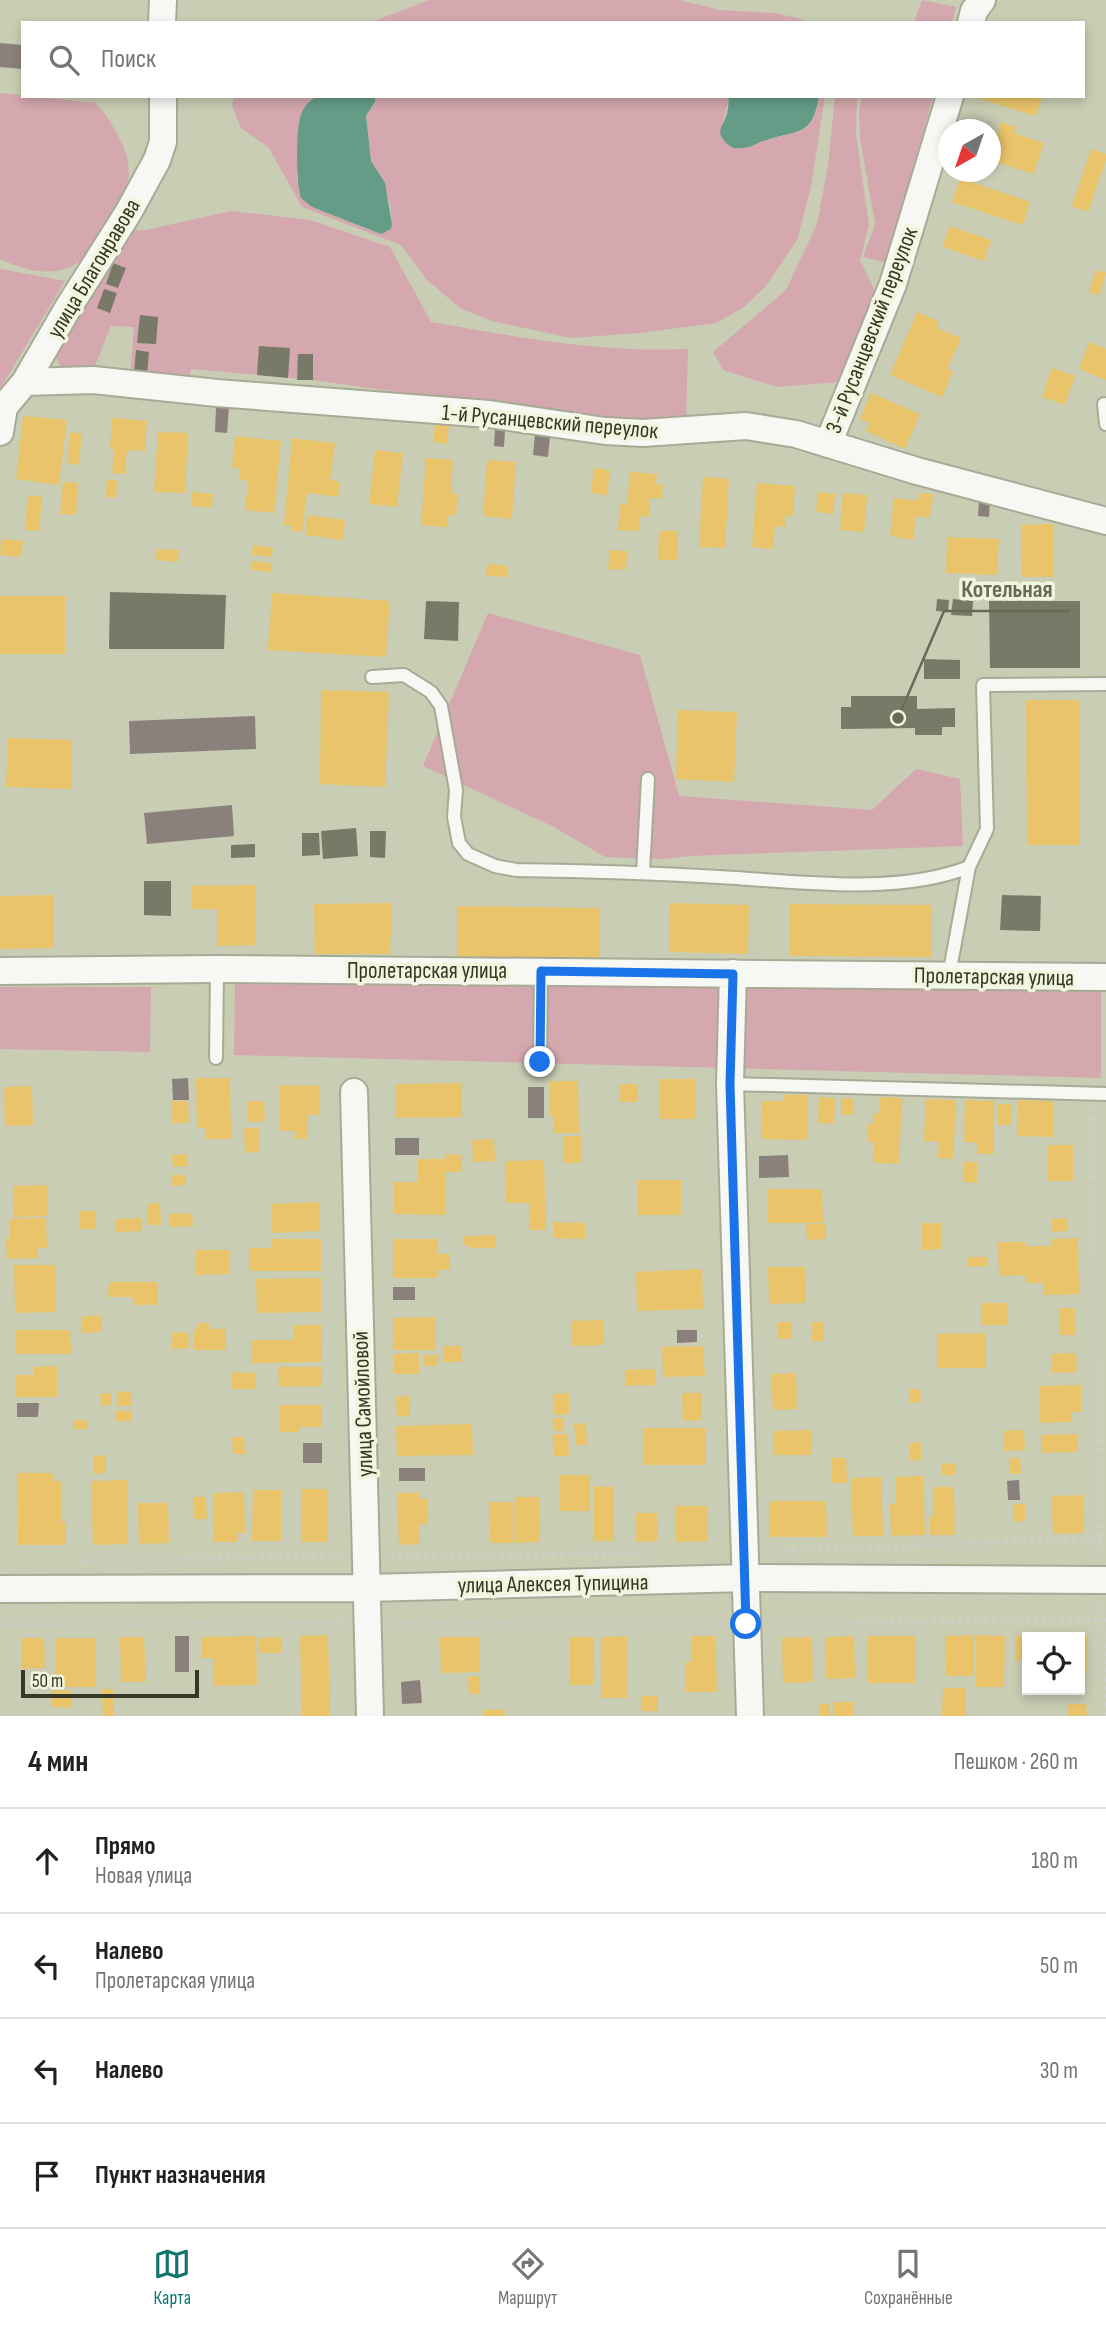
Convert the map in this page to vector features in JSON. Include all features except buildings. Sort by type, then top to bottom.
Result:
[{"type":"street","points":[[162,21],[163,0]]},
{"type":"street","points":[[972,21],[974,11],[982,0]]},
{"type":"street","name":"улица Благонравова","points":[[0,432],[4,407],[25,382],[128,214],[157,160],[163,142],[163,98]]},
{"type":"street","name":"3-й Русанцевский переулок","points":[[828,444],[893,284],[949,98]]},
{"type":"street","name":"1-й Русанцевский переулок","points":[[25,382],[93,380],[217,393],[489,414],[605,431],[643,433],[746,426],[796,434],[917,471],[1106,521]]},
{"type":"street","name":"Пролетарская улица","points":[[0,971],[217,969],[1106,977]]},
{"type":"street","points":[[733,974],[730,1084],[750,1716]]},
{"type":"street","name":"улица Самойловой","points":[[354,1092],[370,1716]]},
{"type":"street","name":"улица Алексея Тупицина","points":[[0,1589],[367,1588],[745,1565],[1103,1580]]},
{"type":"lane","points":[[1104,404],[1106,424]]},
{"type":"lane","points":[[372,677],[404,675],[431,692],[441,706],[456,790],[454,817],[459,843],[468,854],[495,866],[516,870],[643,872],[863,884],[946,876],[969,867]]},
{"type":"lane","points":[[949,975],[969,867],[988,829],[983,685],[1106,684]]},
{"type":"lane","points":[[643,872],[648,779]]},
{"type":"lane","points":[[216,1058],[217,969]]},
{"type":"lane","points":[[540,1062],[541,971]]},
{"type":"lane","points":[[730,1084],[1106,1094]]},
{"type":"path","points":[[1092,1094],[1106,1716]]},
{"type":"path","points":[[745,1565],[1103,1538]]},
{"type":"path","points":[[81,1561],[660,1553]]},
{"type":"path","points":[[0,1625],[746,1624],[1104,1620]]},
{"type":"shaded area","points":[[429,0],[679,0],[720,10],[775,13],[805,21],[374,21]]},
{"type":"shaded area","points":[[922,0],[956,7],[952,21],[915,21]]},
{"type":"shaded area","points":[[0,93],[21,95],[21,98],[95,103],[108,117],[124,148],[129,172],[124,194],[94,246],[80,261],[59,270],[33,270],[0,259]]},
{"type":"shaded area","points":[[234,98],[315,98],[305,106],[299,122],[297,179],[312,207],[381,234],[392,224],[390,203],[371,161],[366,116],[375,103],[375,98],[729,98],[721,137],[733,148],[740,148],[804,129],[813,119],[819,98],[825,98],[811,187],[797,240],[766,286],[744,307],[716,323],[572,338],[492,321],[460,308],[427,280],[401,245],[302,207],[269,148],[241,128],[232,106]]},
{"type":"shaded area","points":[[315,98],[375,98],[366,116],[371,161],[385,183],[391,229],[381,234],[312,207],[301,198],[297,147],[301,114]]},
{"type":"shaded area","points":[[729,98],[819,98],[813,118],[804,129],[739,148],[733,148],[720,133]]},
{"type":"shaded area","points":[[835,98],[857,98],[856,135],[869,225],[860,260],[879,300],[864,337],[838,382],[777,387],[723,370],[713,352],[786,290],[817,224],[828,166]]},
{"type":"shaded area","points":[[862,98],[932,98],[887,263],[863,257],[875,224],[860,138]]},
{"type":"shaded area","points":[[231,211],[310,220],[390,247],[431,322],[591,346],[688,349],[686,423],[555,414],[313,380],[191,369],[189,381],[130,376],[134,327],[111,326],[92,373],[64,373],[56,358],[127,231],[146,230]]},
{"type":"shaded area","points":[[0,269],[65,281],[0,389]]},
{"type":"shaded area","points":[[488,613],[640,655],[679,796],[872,810],[916,769],[960,779],[963,846],[662,859],[605,857],[554,827],[423,766]]},
{"type":"shaded area","points":[[235,984],[1101,991],[1101,1078],[234,1055]]},
{"type":"shaded area","points":[[0,987],[151,987],[150,1052],[0,1049]]},
{"type":"place","name":"Котельная","points":[[898,718]]},
{"type":"route","points":[[540,1062],[541,971],[733,974],[730,1084],[746,1624]]}]
